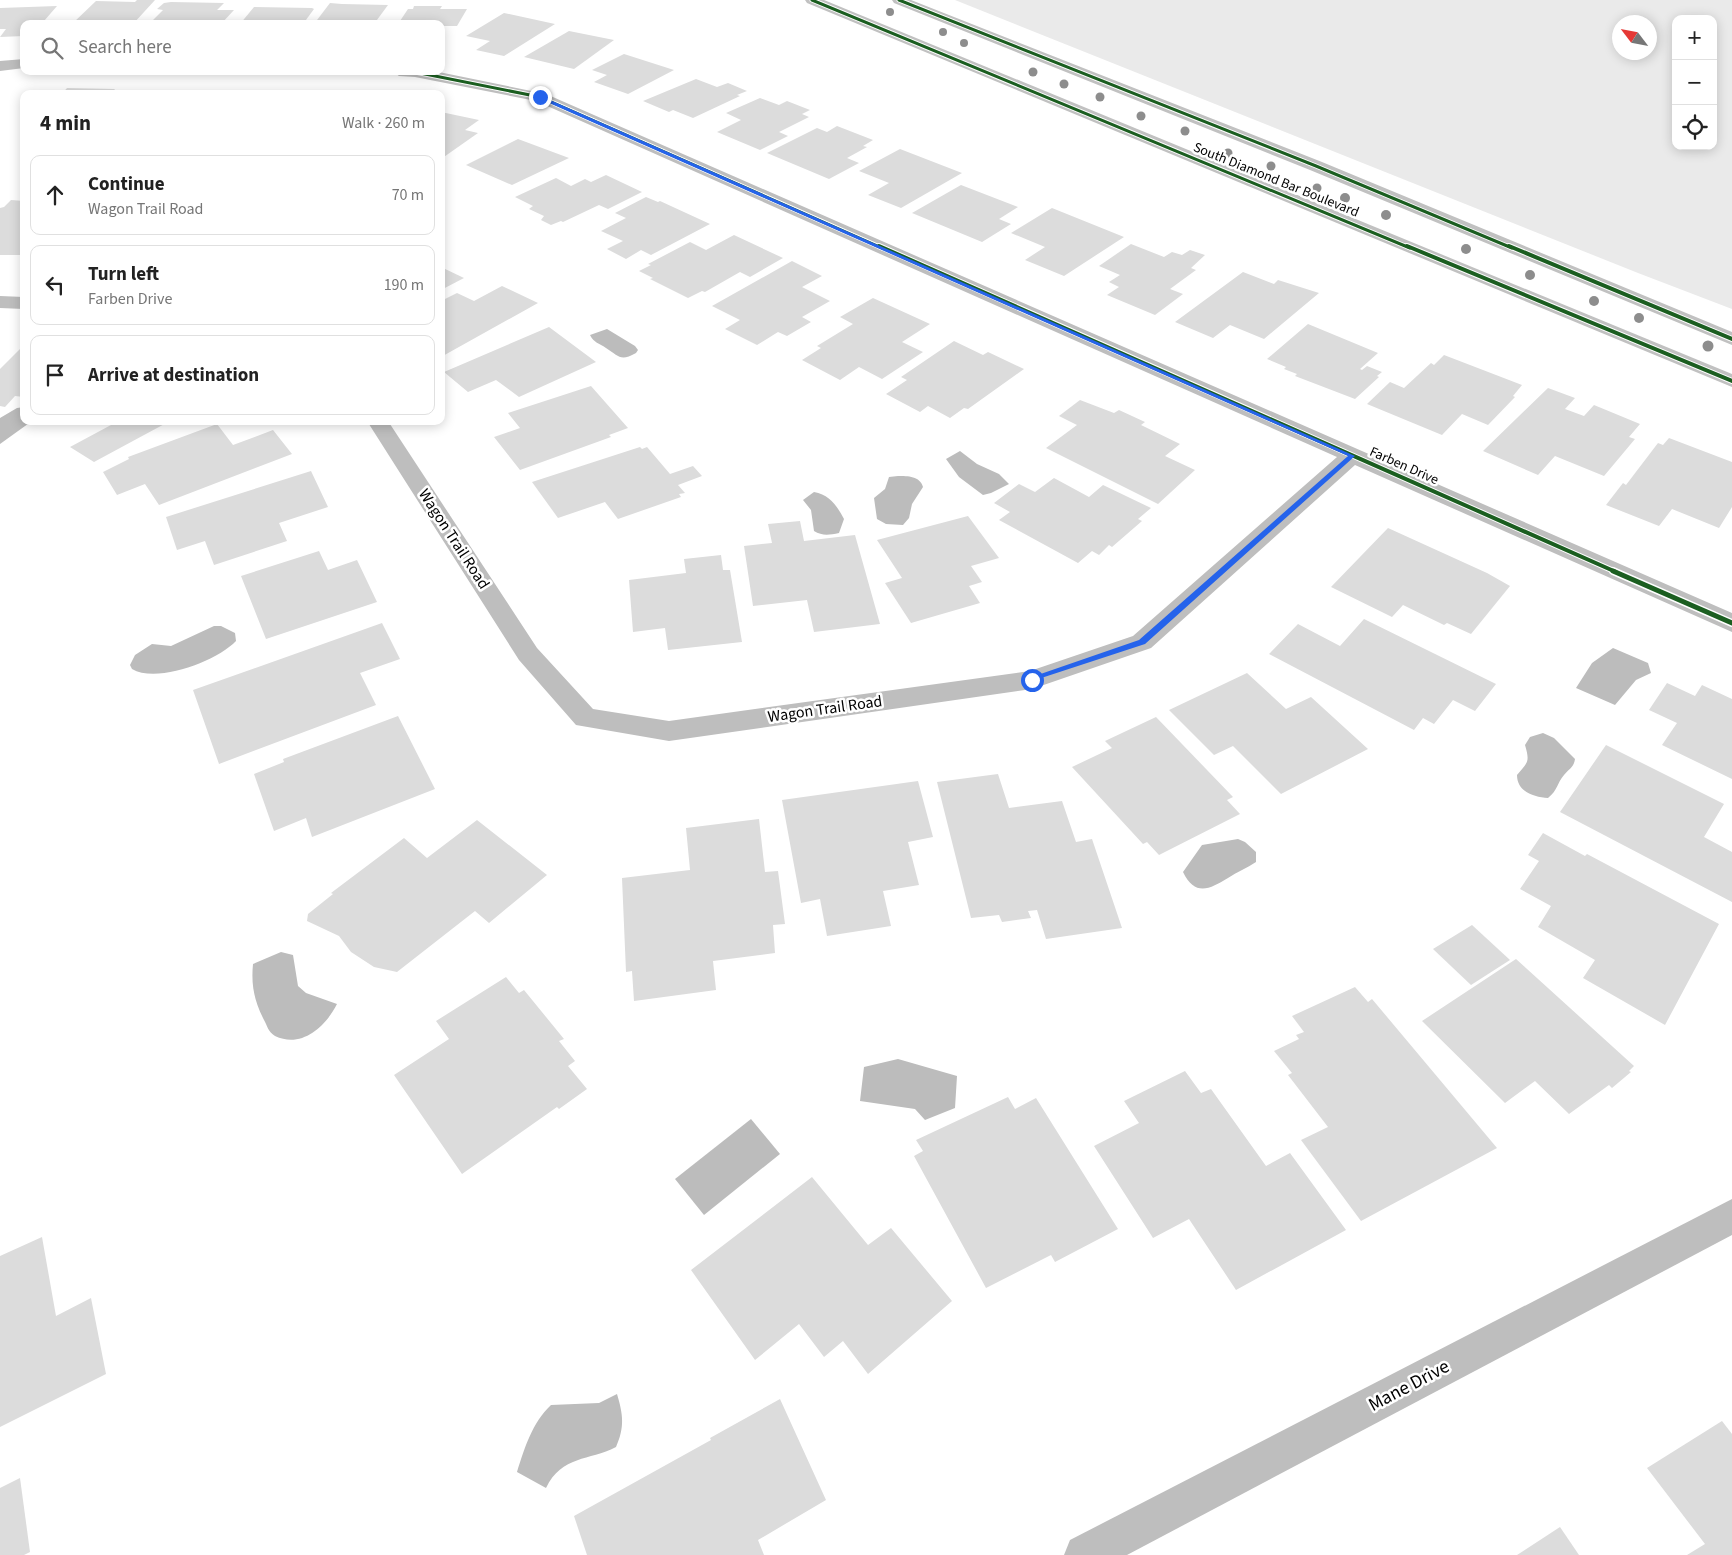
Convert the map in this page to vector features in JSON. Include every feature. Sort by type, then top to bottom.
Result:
[{"type":"main road","name":"South Diamond Bar Boulevard","points":[[812,0],[1732,381]]},
{"type":"main road","name":"South Diamond Bar Boulevard","points":[[899,0],[1316,166],[1732,339]]},
{"type":"street","points":[[0,66],[20,64]]},
{"type":"street","name":"Farben Drive","points":[[430,75],[540,97],[1732,623]]},
{"type":"street","points":[[0,302],[20,303]]},
{"type":"street","name":"Wagon Trail Road","points":[[380,425],[528,654],[585,718],[669,731],[1032,680],[1142,642],[1352,456]]},
{"type":"street","name":"Mane Drive","points":[[1085,1555],[1732,1216]]},
{"type":"shaded area","points":[[955,0],[1732,0],[1732,309],[1638,273]]},
{"type":"shaded area","points":[[607,329],[635,346],[638,350],[636,353],[620,357],[595,341],[590,335]]},
{"type":"shaded area","points":[[20,408],[20,425],[26,425],[0,444],[0,418]]},
{"type":"shaded area","points":[[960,451],[977,464],[999,474],[1009,484],[983,495],[959,477],[946,459]]},
{"type":"shaded area","points":[[898,476],[916,479],[923,487],[912,504],[909,518],[903,525],[886,524],[877,519],[874,498],[885,489],[889,477]]},
{"type":"shaded area","points":[[814,492],[829,498],[839,510],[844,519],[839,533],[826,535],[814,531],[811,510],[803,500]]},
{"type":"shaded area","points":[[214,626],[221,626],[235,633],[236,641],[227,649],[201,663],[171,672],[156,674],[143,673],[132,669],[130,665],[135,655],[152,644],[171,646]]},
{"type":"shaded area","points":[[1613,648],[1648,663],[1651,673],[1636,680],[1615,705],[1576,688],[1592,663]]},
{"type":"shaded area","points":[[1543,733],[1554,738],[1575,759],[1554,792],[1548,798],[1532,795],[1527,792],[1520,786],[1517,775],[1528,759],[1525,745],[1530,737]]},
{"type":"shaded area","points":[[1238,839],[1245,842],[1256,852],[1256,862],[1209,888],[1198,888],[1188,880],[1183,872],[1202,845]]},
{"type":"shaded area","points":[[281,952],[293,955],[298,986],[306,993],[337,1004],[320,1027],[312,1033],[295,1040],[285,1039],[271,1033],[261,1013],[254,992],[252,979],[253,964]]},
{"type":"shaded area","points":[[898,1059],[957,1076],[955,1108],[925,1120],[915,1109],[860,1101],[864,1067]]},
{"type":"shaded area","points":[[751,1119],[780,1154],[704,1215],[675,1179]]},
{"type":"shaded area","points":[[617,1394],[621,1408],[622,1427],[616,1447],[568,1464],[552,1477],[546,1488],[517,1472],[534,1428],[551,1405],[599,1403]]},
{"type":"building","points":[[137,0],[155,0],[137,20],[76,20],[96,1],[135,2]]},
{"type":"building","points":[[164,3],[224,3],[217,10],[234,10],[225,20],[153,20],[163,10],[157,9]]},
{"type":"building","points":[[330,3],[388,5],[377,20],[317,20]]},
{"type":"building","points":[[57,6],[45,20],[20,20],[20,36],[0,37],[6,29],[0,29],[0,8]]},
{"type":"building","points":[[414,6],[442,6],[440,9],[467,9],[457,26],[445,26],[445,20],[401,20],[408,9],[413,9]]},
{"type":"building","points":[[254,7],[314,9],[306,20],[243,20]]},
{"type":"building","points":[[504,13],[555,24],[504,56],[476,50],[490,41],[466,36]]},
{"type":"building","points":[[569,31],[614,40],[574,69],[524,57]]},
{"type":"building","points":[[624,54],[674,70],[628,94],[594,82],[607,75],[592,70]]},
{"type":"building","points":[[696,79],[717,87],[728,83],[747,91],[693,118],[673,110],[669,112],[643,101]]},
{"type":"building","points":[[67,88],[115,89],[114,90],[65,90]]},
{"type":"building","points":[[760,98],[779,105],[787,101],[810,110],[802,114],[809,117],[779,132],[788,136],[760,150],[717,132],[741,120],[726,113]]},
{"type":"building","points":[[445,113],[479,120],[465,130],[478,133],[445,156]]},
{"type":"building","points":[[837,126],[873,140],[863,146],[867,147],[847,158],[859,163],[829,179],[767,153],[817,128],[827,132]]},
{"type":"building","points":[[518,139],[569,158],[512,185],[466,165]]},
{"type":"building","points":[[900,149],[962,173],[901,208],[868,195],[889,183],[859,171]]},
{"type":"building","points":[[606,175],[642,192],[608,209],[599,205],[563,222],[551,225],[541,220],[544,216],[529,209],[533,206],[515,197],[556,178],[571,186],[585,179],[591,182]]},
{"type":"building","points":[[961,185],[1018,207],[999,219],[1011,224],[982,242],[912,213]]},
{"type":"building","points":[[646,197],[658,202],[660,201],[710,224],[651,255],[641,250],[626,259],[607,249],[623,241],[601,231],[626,218],[615,213]]},
{"type":"building","points":[[11,200],[20,201],[20,255],[0,255],[0,208],[4,207]]},
{"type":"building","points":[[1052,208],[1124,237],[1064,276],[1025,260],[1045,247],[1011,233]]},
{"type":"building","points":[[734,235],[783,258],[750,277],[740,272],[705,292],[702,291],[688,298],[650,279],[653,278],[639,271],[651,265],[648,264],[690,242],[706,250]]},
{"type":"building","points":[[1131,244],[1164,257],[1172,252],[1182,255],[1190,250],[1205,255],[1191,268],[1196,270],[1170,289],[1183,294],[1155,315],[1107,295],[1119,287],[1109,282],[1120,275],[1099,266]]},
{"type":"building","points":[[792,261],[822,276],[802,287],[830,301],[802,317],[811,322],[787,336],[778,332],[757,345],[725,329],[740,320],[712,306]]},
{"type":"building","points":[[445,269],[464,278],[445,288]]},
{"type":"building","points":[[1243,272],[1274,284],[1278,280],[1319,293],[1264,339],[1230,325],[1213,338],[1175,322]]},
{"type":"building","points":[[502,286],[538,303],[445,355],[445,299],[457,293],[474,301]]},
{"type":"building","points":[[873,298],[930,324],[902,342],[923,352],[882,379],[859,367],[840,380],[802,360],[821,348],[817,346],[853,324],[840,317]]},
{"type":"building","points":[[1308,324],[1378,353],[1360,369],[1362,370],[1367,366],[1382,372],[1377,376],[1379,377],[1355,399],[1295,376],[1297,374],[1284,369],[1286,367],[1267,359]]},
{"type":"building","points":[[549,327],[596,362],[519,397],[496,380],[468,392],[445,372]]},
{"type":"building","points":[[954,341],[983,355],[988,352],[1024,369],[968,409],[964,408],[950,418],[928,406],[920,412],[886,394],[907,380],[901,377]]},
{"type":"building","points":[[20,349],[20,397],[15,396],[5,407],[0,406],[0,369]]},
{"type":"building","points":[[1444,355],[1522,385],[1513,396],[1515,397],[1488,425],[1462,414],[1442,435],[1367,404],[1390,382],[1404,388],[1431,363],[1434,365]]},
{"type":"building","points":[[591,386],[628,428],[609,435],[611,437],[520,470],[494,437],[520,428],[508,413]]},
{"type":"building","points":[[1548,388],[1575,398],[1565,409],[1584,416],[1594,405],[1640,424],[1629,437],[1635,439],[1604,476],[1555,456],[1538,475],[1483,451]]},
{"type":"building","points":[[1080,400],[1114,413],[1119,410],[1145,422],[1141,425],[1180,444],[1165,456],[1195,470],[1158,504],[1046,448],[1077,425],[1059,416]]},
{"type":"building","points":[[111,425],[163,425],[94,462],[70,447]]},
{"type":"building","points":[[214,425],[218,425],[233,445],[273,430],[292,454],[159,505],[145,484],[117,495],[103,472],[129,459],[128,457]]},
{"type":"building","points":[[1669,438],[1732,462],[1732,507],[1719,528],[1672,509],[1659,526],[1606,505],[1623,483],[1626,485],[1658,443],[1663,445]]},
{"type":"building","points":[[640,447],[642,449],[647,447],[670,474],[693,466],[702,476],[678,485],[685,493],[679,494],[681,497],[618,519],[605,502],[558,518],[532,482]]},
{"type":"building","points":[[311,471],[328,507],[279,523],[287,541],[214,565],[205,541],[177,550],[166,517]]},
{"type":"building","points":[[1054,478],[1089,497],[1103,485],[1151,508],[1138,519],[1142,521],[1112,547],[1109,545],[1099,555],[1092,551],[1078,563],[999,520],[1010,512],[994,503],[1019,484],[1035,492]]},
{"type":"building","points":[[968,516],[999,558],[971,566],[982,582],[969,586],[980,603],[911,623],[885,583],[902,578],[877,540]]},
{"type":"building","points":[[800,521],[804,541],[855,535],[880,624],[814,632],[807,600],[753,606],[744,546],[772,543],[768,524]]},
{"type":"building","points":[[1388,528],[1487,573],[1510,586],[1471,634],[1447,623],[1444,625],[1403,605],[1392,617],[1331,587]]},
{"type":"building","points":[[319,551],[328,570],[357,560],[377,602],[266,639],[241,576]]},
{"type":"building","points":[[721,555],[723,570],[730,570],[742,642],[668,650],[665,628],[633,632],[629,580],[686,573],[684,559]]},
{"type":"building","points":[[1364,619],[1496,684],[1475,711],[1453,700],[1434,724],[1423,718],[1414,730],[1269,654],[1298,624],[1340,646]]},
{"type":"building","points":[[382,623],[400,659],[360,673],[376,705],[219,764],[193,690]]},
{"type":"building","points":[[1247,673],[1286,709],[1311,697],[1368,749],[1281,794],[1233,746],[1214,755],[1169,710]]},
{"type":"building","points":[[1667,683],[1695,696],[1702,685],[1732,699],[1732,779],[1662,745],[1677,723],[1649,710]]},
{"type":"building","points":[[398,716],[435,789],[312,837],[306,818],[274,831],[254,774],[284,762],[283,759]]},
{"type":"building","points":[[1156,717],[1233,797],[1227,800],[1240,814],[1159,855],[1147,842],[1143,844],[1072,767],[1112,748],[1105,741]]},
{"type":"building","points":[[1606,745],[1724,804],[1704,837],[1732,852],[1732,902],[1560,812]]},
{"type":"building","points":[[998,774],[1009,808],[1062,801],[1076,842],[1092,839],[1122,928],[1046,939],[1037,910],[1028,911],[1031,918],[1002,922],[999,915],[971,918],[937,782]]},
{"type":"building","points":[[918,781],[933,837],[908,842],[919,885],[883,891],[891,926],[827,936],[820,899],[801,903],[782,800]]},
{"type":"building","points":[[759,819],[765,872],[778,871],[785,924],[773,925],[775,953],[713,961],[716,990],[634,1001],[632,971],[626,972],[622,878],[690,870],[686,828]]},
{"type":"building","points":[[477,820],[547,875],[489,923],[475,911],[397,972],[374,967],[351,952],[339,936],[307,921],[308,914],[333,894],[331,893],[404,838],[427,858]]},
{"type":"building","points":[[1543,833],[1585,856],[1587,854],[1719,924],[1665,1025],[1583,978],[1595,960],[1538,927],[1551,906],[1520,889],[1539,861],[1528,855]]},
{"type":"building","points":[[1472,925],[1510,960],[1471,985],[1433,949]]},
{"type":"building","points":[[1516,959],[1634,1066],[1629,1071],[1631,1072],[1612,1088],[1609,1085],[1569,1114],[1535,1081],[1505,1103],[1422,1021]]},
{"type":"building","points":[[506,977],[519,993],[524,990],[564,1039],[559,1041],[575,1061],[568,1066],[587,1089],[559,1109],[557,1107],[462,1174],[394,1075],[449,1039],[436,1021]]},
{"type":"building","points":[[1355,987],[1368,1002],[1372,999],[1497,1148],[1361,1221],[1301,1140],[1328,1127],[1288,1075],[1292,1073],[1274,1051],[1299,1039],[1296,1035],[1304,1032],[1292,1016]]},
{"type":"building","points":[[1185,1071],[1201,1093],[1211,1089],[1266,1166],[1290,1153],[1346,1230],[1236,1290],[1189,1219],[1153,1238],[1094,1146],[1139,1123],[1124,1101]]},
{"type":"building","points":[[1008,1097],[1015,1109],[1036,1098],[1118,1229],[1055,1262],[1051,1255],[986,1288],[914,1156],[923,1151],[916,1140]]},
{"type":"building","points":[[812,1177],[868,1245],[891,1228],[952,1301],[868,1374],[843,1341],[824,1357],[799,1324],[755,1360],[691,1270]]},
{"type":"building","points":[[42,1237],[56,1316],[91,1298],[106,1374],[0,1427],[0,1256]]},
{"type":"building","points":[[780,1399],[826,1500],[758,1540],[764,1555],[587,1555],[574,1516],[711,1440],[710,1438]]},
{"type":"building","points":[[1722,1421],[1732,1434],[1732,1555],[1687,1555],[1705,1544],[1647,1468]]},
{"type":"building","points":[[20,1478],[30,1552],[24,1555],[0,1555],[0,1488]]},
{"type":"building","points":[[1560,1527],[1579,1555],[1517,1555]]},
{"type":"cycle path","points":[[812,0],[1732,381]]},
{"type":"cycle path","points":[[899,0],[1316,166],[1732,339]]},
{"type":"cycle path","points":[[430,75],[540,97],[1732,623]]},
{"type":"route","points":[[540,97],[1352,456],[1142,642],[1032,680]]}]
